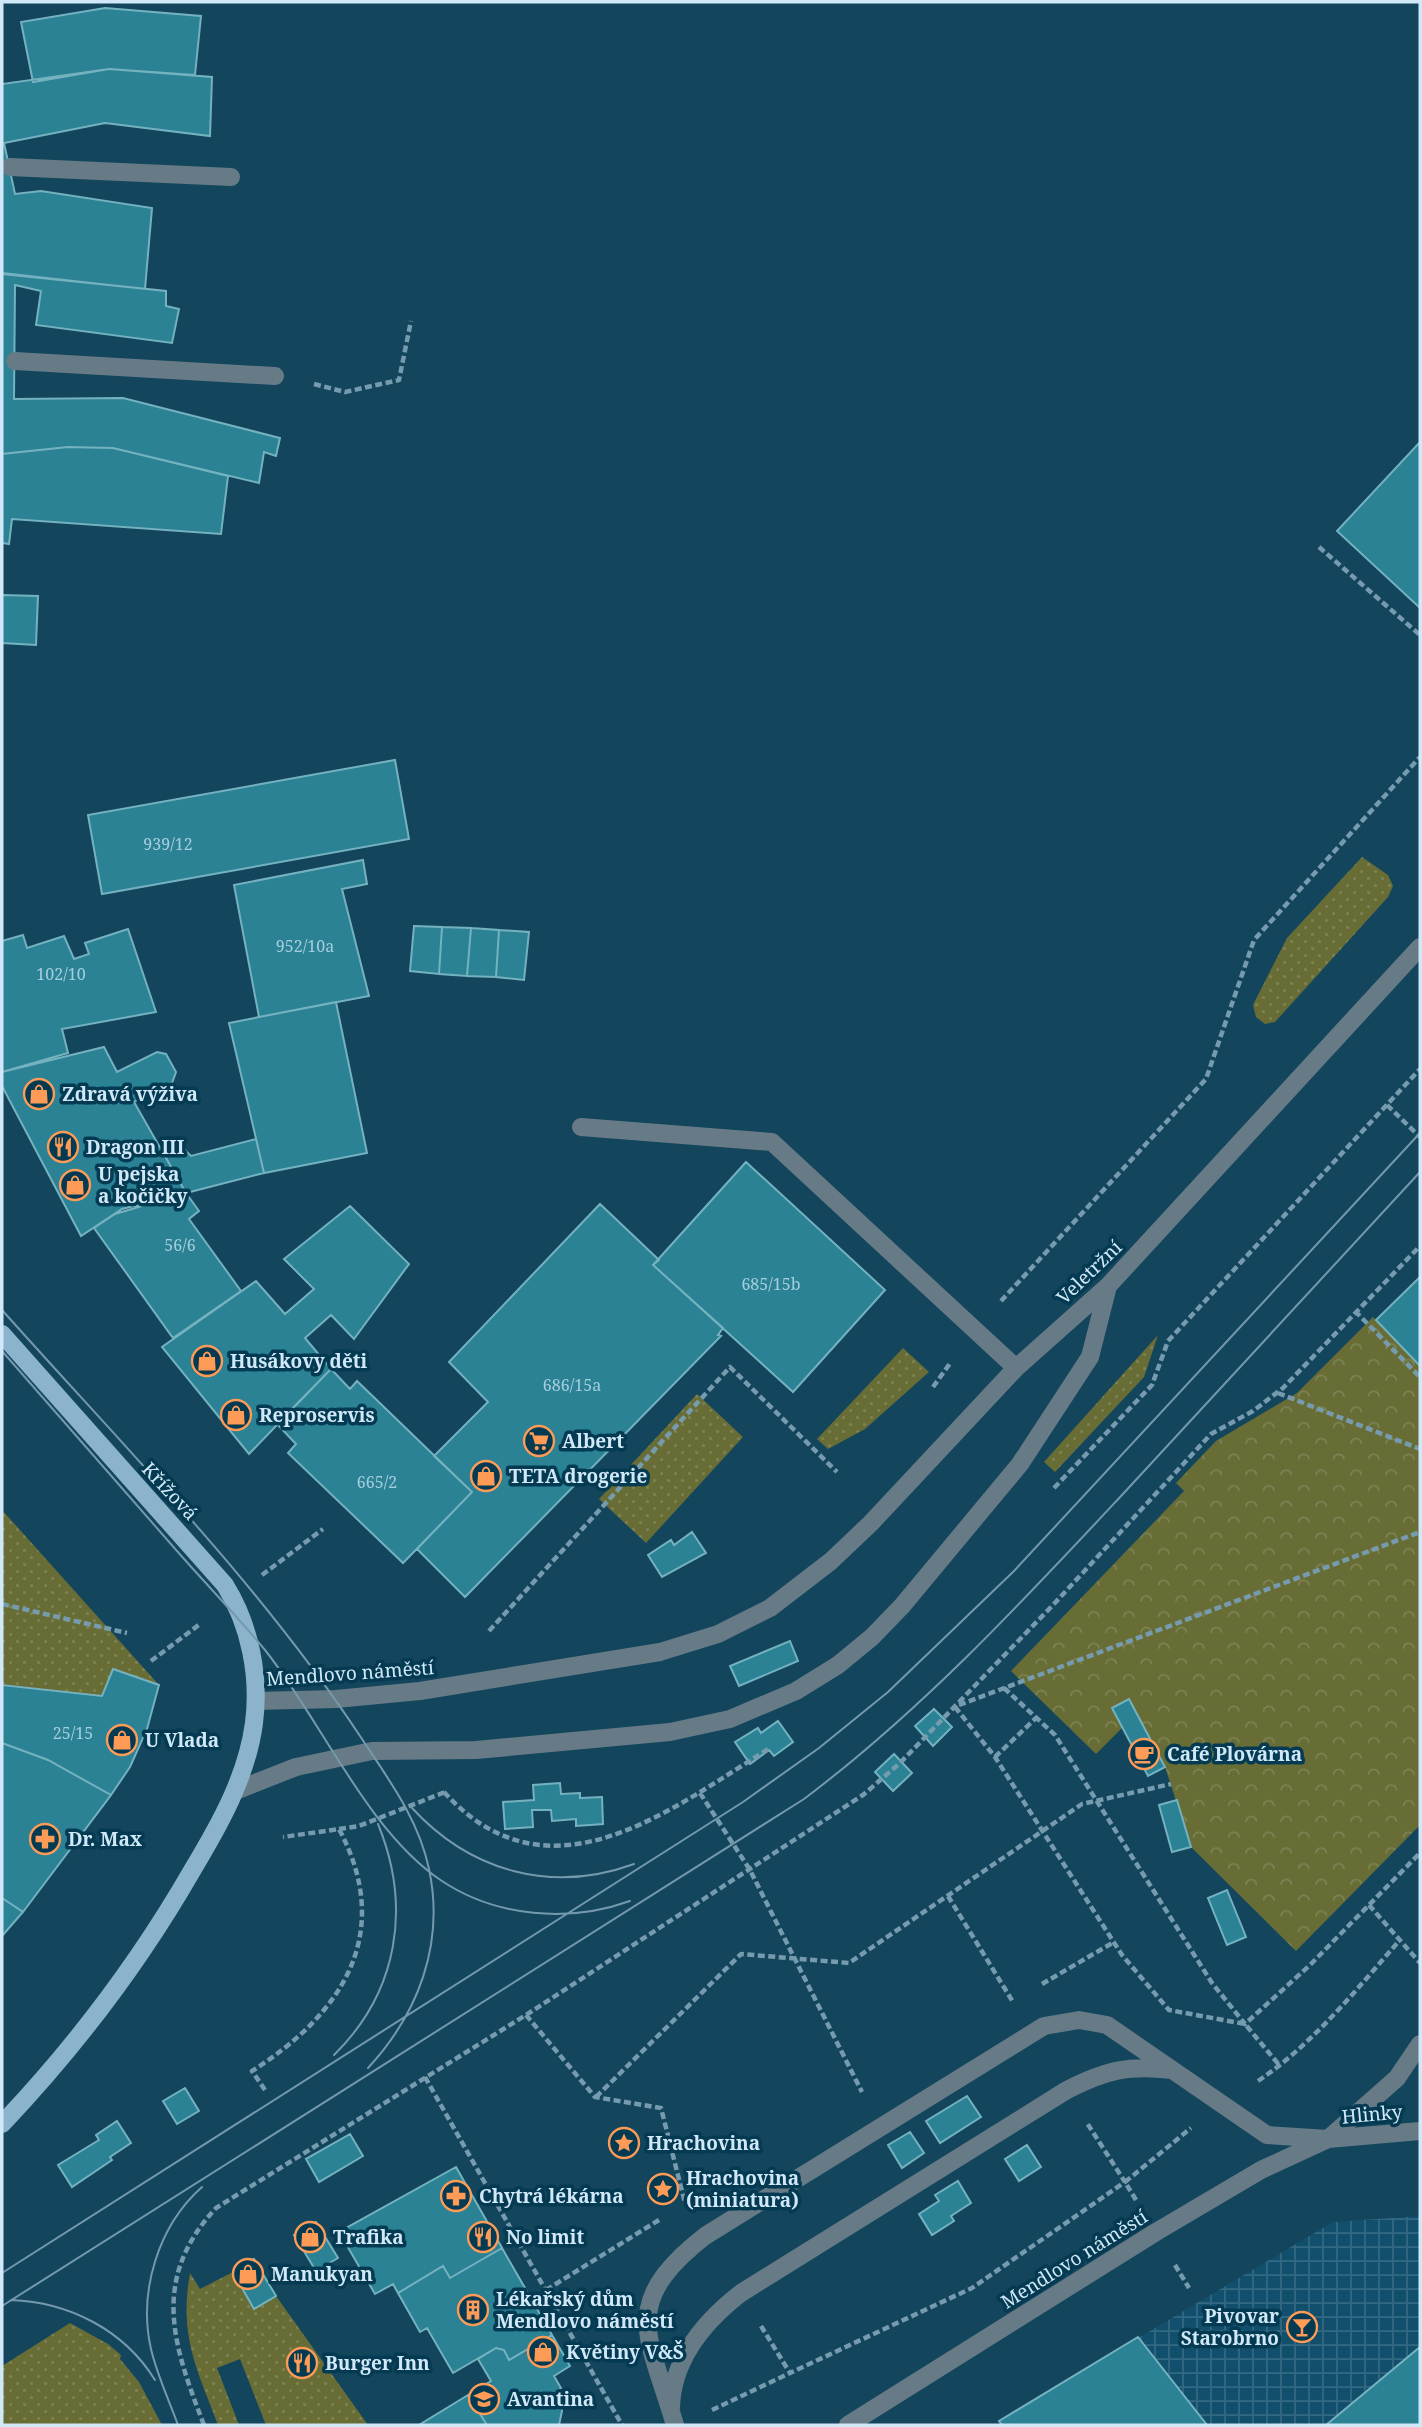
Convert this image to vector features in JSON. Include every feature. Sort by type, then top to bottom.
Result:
[{"type":"main road","name":"Křížová","points":[[2,1334],[225,1585],[246,1630],[256,1701]]},
{"type":"main road","name":"Mendlovo náměstí","points":[[2,2124],[54,2068],[99,2013],[172,1907],[235,1791],[248,1751],[256,1701]]},
{"type":"street","points":[[9,167],[231,177]]},
{"type":"street","points":[[15,361],[275,376]]},
{"type":"street","name":"Veletržní","points":[[770,1608],[831,1561],[871,1523],[1016,1368],[1108,1286],[1420,947]]},
{"type":"street","points":[[581,1127],[772,1142],[1016,1368]]},
{"type":"street","points":[[235,1791],[296,1767],[372,1751],[477,1750],[670,1732],[730,1719],[796,1691],[838,1665],[872,1637],[902,1606],[1020,1464],[1090,1357],[1108,1286]]},
{"type":"street","name":"Mendlovo náměstí","points":[[256,1701],[336,1699],[420,1691],[660,1652],[718,1634],[770,1608]]},
{"type":"street","points":[[673,2419],[649,2345],[646,2325],[656,2285],[671,2266],[705,2236],[1044,2026],[1079,2020],[1107,2025],[1267,2135],[1328,2139],[1397,2078],[1420,2044]]},
{"type":"street","points":[[673,2419],[675,2381],[695,2339],[709,2320],[741,2293],[1067,2090],[1102,2073],[1119,2069],[1139,2066],[1176,2070]]},
{"type":"street","name":"Hlinky","points":[[1328,2139],[1420,2131]]},
{"type":"street","name":"Mendlovo náměstí","points":[[848,2425],[1156,2232],[1261,2170],[1328,2139]]},
{"type":"path","points":[[275,376],[345,391],[399,380],[411,321]]},
{"type":"path","points":[[1319,547],[1420,635]]},
{"type":"path","points":[[933,1387],[974,1330],[1206,1079],[1254,940],[1420,757]]},
{"type":"path","points":[[1051,1492],[1152,1385],[1168,1342],[1420,1069]]},
{"type":"path","points":[[1387,1105],[1420,1137]]},
{"type":"path","points":[[204,2425],[177,2352],[172,2324],[176,2278],[192,2238],[216,2208],[863,1796],[955,1707],[1211,1434],[1253,1411],[1277,1392],[1420,1246]]},
{"type":"path","points":[[1355,1311],[1420,1377]]},
{"type":"path","points":[[489,1631],[730,1367],[837,1472]]},
{"type":"path","points":[[1277,1392],[1420,1449]]},
{"type":"path","points":[[253,1582],[323,1529]]},
{"type":"path","points":[[955,1707],[1420,1532]]},
{"type":"path","points":[[2,1604],[127,1633]]},
{"type":"path","points":[[151,1661],[211,1616]]},
{"type":"path","points":[[1004,1688],[1055,1735],[1212,1983],[1280,2066],[1346,2001],[1399,1941]]},
{"type":"path","points":[[955,1707],[995,1756],[1122,1955],[1169,2010],[1245,2024]]},
{"type":"path","points":[[995,1756],[1036,1718]]},
{"type":"path","points":[[444,1792],[467,1813],[492,1829],[522,1840],[554,1844],[600,1840],[628,1832],[700,1793],[779,1742]]},
{"type":"path","points":[[595,2097],[741,1954],[849,1963],[1082,1804],[1171,1784]]},
{"type":"path","points":[[700,1793],[750,1870],[863,2093]]},
{"type":"path","points":[[265,2090],[252,2071],[298,2040],[331,2004],[347,1976],[361,1926],[356,1872],[339,1829],[283,1837]]},
{"type":"path","points":[[1245,2024],[1310,1965],[1420,1853]]},
{"type":"path","points":[[1369,1905],[1420,1963]]},
{"type":"path","points":[[425,2077],[622,2425]]},
{"type":"path","points":[[1141,2208],[1125,2182],[1224,2104]]},
{"type":"path","points":[[701,2414],[790,2373]]},
{"type":"shaded area","points":[[1420,2216],[1420,2425],[1002,2425],[999,2421],[1333,2222]]},
{"type":"green space","points":[[1362,857],[1388,875],[1393,886],[1388,897],[1275,1022],[1265,1024],[1256,1017],[1253,1005],[1287,938]]},
{"type":"green space","points":[[1373,1317],[1420,1366],[1420,1825],[1296,1951],[1191,1847],[1165,1767],[1129,1700],[1112,1708],[1122,1728],[1096,1754],[1011,1671],[1184,1491],[1176,1483],[1216,1441],[1297,1393]]},
{"type":"green space","points":[[1158,1335],[1144,1377],[1055,1472],[1044,1462]]},
{"type":"green space","points":[[903,1348],[929,1372],[865,1429],[828,1449],[817,1439]]},
{"type":"green space","points":[[697,1394],[743,1437],[646,1543],[599,1499]]},
{"type":"green space","points":[[2,1510],[159,1685],[113,1669],[102,1696],[2,1685]]},
{"type":"green space","points":[[233,2272],[254,2309],[276,2296],[368,2425],[266,2425],[240,2359],[217,2368],[239,2425],[218,2425],[192,2351],[188,2333],[187,2295],[190,2273],[200,2289]]},
{"type":"green space","points":[[70,2323],[108,2344],[121,2355],[120,2359],[139,2382],[162,2425],[2,2425],[2,2366]]},
{"type":"building","points":[[105,8],[201,16],[195,75],[109,69],[33,82],[21,22]]},
{"type":"building","points":[[109,69],[212,77],[210,136],[105,123],[4,143],[15,194],[41,191],[152,208],[145,289],[2,273],[2,84]]},
{"type":"building","points":[[2,274],[166,291],[166,306],[179,309],[172,343],[36,325],[41,291],[15,285],[14,399],[123,398],[280,438],[276,456],[264,452],[259,483],[113,448],[68,447],[2,454]]},
{"type":"building","points":[[1420,442],[1420,608],[1337,531]]},
{"type":"building","points":[[68,447],[113,448],[228,476],[221,534],[12,519],[9,544],[2,543],[2,454]]},
{"type":"building","points":[[2,595],[38,596],[36,645],[2,643]]},
{"type":"building","points":[[395,760],[409,839],[102,894],[88,815]]},
{"type":"building","points":[[363,860],[367,884],[342,889],[369,996],[259,1017],[234,885]]},
{"type":"building","points":[[414,926],[442,927],[439,974],[410,971]]},
{"type":"building","points":[[442,927],[471,928],[467,976],[439,974]]},
{"type":"building","points":[[471,928],[499,930],[496,977],[467,976]]},
{"type":"building","points":[[128,929],[156,1012],[62,1029],[68,1053],[2,1072],[2,941],[23,935],[27,948],[64,936],[74,959],[89,954],[85,943]]},
{"type":"building","points":[[499,930],[529,932],[524,980],[496,977]]},
{"type":"building","points":[[336,1002],[367,1153],[264,1173],[229,1023]]},
{"type":"building","points":[[104,1047],[117,1072],[157,1052],[166,1054],[176,1072],[172,1083],[134,1102],[186,1193],[122,1209],[81,1236],[2,1086],[2,1072]]},
{"type":"building","points":[[256,1139],[264,1173],[186,1193],[162,1151],[169,1148],[175,1154],[183,1148],[191,1156]]},
{"type":"building","points":[[746,1162],[885,1290],[793,1392],[653,1265]]},
{"type":"building","points":[[186,1193],[199,1211],[189,1219],[241,1291],[173,1338],[94,1228],[115,1214]]},
{"type":"building","points":[[600,1204],[659,1260],[653,1265],[723,1328],[718,1335],[721,1336],[465,1597],[417,1549],[472,1492],[434,1456],[488,1402],[449,1362]]},
{"type":"building","points":[[350,1206],[409,1264],[354,1339],[331,1315],[305,1338],[331,1369],[249,1454],[162,1347],[256,1281],[285,1314],[314,1289],[284,1259]]},
{"type":"building","points":[[1420,1277],[1420,1366],[1376,1320]]},
{"type":"building","points":[[331,1369],[350,1389],[357,1381],[472,1492],[403,1563],[288,1453],[296,1444],[277,1424]]},
{"type":"building","points":[[692,1532],[706,1553],[662,1577],[648,1555],[671,1540],[674,1545]]},
{"type":"building","points":[[790,1641],[798,1661],[739,1686],[730,1666]]},
{"type":"building","points":[[113,1669],[159,1685],[147,1729],[130,1767],[111,1795],[48,1760],[2,1743],[2,1685],[102,1696]]},
{"type":"building","points":[[1129,1699],[1165,1767],[1148,1776],[1112,1708]]},
{"type":"building","points":[[934,1709],[952,1727],[933,1746],[915,1726]]},
{"type":"building","points":[[778,1721],[793,1742],[774,1756],[769,1750],[750,1764],[735,1742],[758,1728],[761,1733]]},
{"type":"building","points":[[2,1743],[48,1760],[111,1795],[23,1912],[2,1898]]},
{"type":"building","points":[[894,1754],[912,1773],[893,1791],[875,1772]]},
{"type":"building","points":[[560,1783],[561,1794],[580,1793],[580,1798],[602,1797],[603,1824],[576,1826],[576,1819],[552,1821],[551,1810],[532,1810],[533,1827],[505,1829],[503,1802],[534,1800],[533,1785]]},
{"type":"building","points":[[1177,1800],[1191,1847],[1172,1852],[1159,1805]]},
{"type":"building","points":[[1227,1890],[1246,1937],[1227,1945],[1208,1898]]},
{"type":"building","points":[[2,1898],[23,1912],[2,1936]]},
{"type":"building","points":[[185,2088],[199,2111],[177,2124],[163,2101]]},
{"type":"building","points":[[967,2096],[981,2117],[940,2143],[926,2121]]},
{"type":"building","points":[[117,2121],[131,2143],[110,2157],[112,2160],[72,2187],[58,2165],[99,2140],[96,2135]]},
{"type":"building","points":[[910,2132],[924,2153],[902,2168],[888,2145]]},
{"type":"building","points":[[350,2134],[363,2156],[319,2182],[306,2159]]},
{"type":"building","points":[[1027,2145],[1041,2167],[1019,2181],[1005,2159]]},
{"type":"building","points":[[456,2167],[502,2248],[450,2278],[443,2266],[398,2293],[393,2284],[375,2294],[339,2232]]},
{"type":"building","points":[[958,2181],[971,2203],[951,2216],[954,2221],[932,2235],[919,2214],[939,2201],[935,2195]]},
{"type":"building","points":[[316,2222],[338,2258],[316,2271],[294,2235]]},
{"type":"building","name":"Lékařský dům Mendlovo náměstí","points":[[502,2248],[552,2335],[509,2360],[504,2350],[496,2348],[453,2373],[427,2328],[420,2332],[398,2293],[443,2266],[450,2278]]},
{"type":"building","points":[[254,2259],[276,2296],[254,2309],[233,2272]]},
{"type":"building","points":[[552,2335],[570,2366],[554,2376],[561,2388],[562,2411],[559,2425],[487,2425],[468,2395],[491,2381],[478,2359],[496,2348],[504,2350],[509,2360]]},
{"type":"building","points":[[1138,2337],[1207,2425],[1002,2425],[999,2421]]},
{"type":"building","points":[[1420,2347],[1420,2425],[1326,2425]]},
{"type":"building","points":[[468,2395],[487,2425],[419,2425]]},
{"type":"tram line","points":[[2,2273],[743,1802],[819,1748],[888,1692],[1014,1571],[1420,1133]]},
{"type":"tram line","points":[[2,2306],[804,1799],[847,1765],[930,1692],[1009,1615],[1420,1172]]},
{"type":"tram line","points":[[2,1310],[236,1571],[322,1681],[411,1817],[429,1869],[433,1897],[430,1951],[423,1976],[401,2025],[368,2068]]},
{"type":"tram line","points":[[2,1351],[265,1650],[368,1804],[415,1860],[463,1893],[509,1909],[558,1914],[607,1908],[630,1901]]},
{"type":"tram line","points":[[412,1808],[435,1830],[460,1848],[487,1862],[514,1871],[573,1877],[603,1873],[634,1864]]},
{"type":"tram line","points":[[334,2055],[356,2030],[373,2004],[393,1947],[396,1917],[394,1886],[378,1824]]},
{"type":"tram line","points":[[178,2425],[151,2349],[147,2305],[155,2261],[163,2240],[187,2203],[202,2187]]},
{"type":"tram line","points":[[11,2300],[54,2306],[93,2322],[128,2347],[155,2380]]},
{"type":"place","name":"Zdravá výživa","points":[[39,1094]]},
{"type":"place","name":"Dragon III","points":[[63,1147]]},
{"type":"place","name":"U pejska a kočičky","points":[[75,1185]]},
{"type":"place","name":"Husákovy děti","points":[[207,1361]]},
{"type":"place","name":"Reproservis","points":[[236,1415]]},
{"type":"place","name":"Albert","points":[[539,1441]]},
{"type":"place","name":"TETA drogerie","points":[[486,1476]]},
{"type":"place","name":"U Vlada","points":[[122,1740]]},
{"type":"place","name":"Café Plovárna","points":[[1144,1754]]},
{"type":"place","name":"Dr. Max","points":[[45,1839]]},
{"type":"place","name":"Hrachovina","points":[[624,2143]]},
{"type":"place","name":"Hrachovina (miniatura)","points":[[663,2189]]},
{"type":"place","name":"Chytrá lékárna","points":[[456,2196]]},
{"type":"place","name":"Trafika","points":[[310,2237]]},
{"type":"place","name":"No limit","points":[[483,2237]]},
{"type":"place","name":"Manukyan","points":[[248,2274]]},
{"type":"place","name":"Lékařský dům Mendlovo náměstí","points":[[473,2310]]},
{"type":"place","name":"Pivovar Starobrno","points":[[1302,2327]]},
{"type":"place","name":"Květiny V&Š","points":[[543,2352]]},
{"type":"place","name":"Burger Inn","points":[[302,2363]]},
{"type":"place","name":"Avantina","points":[[484,2399]]}]
